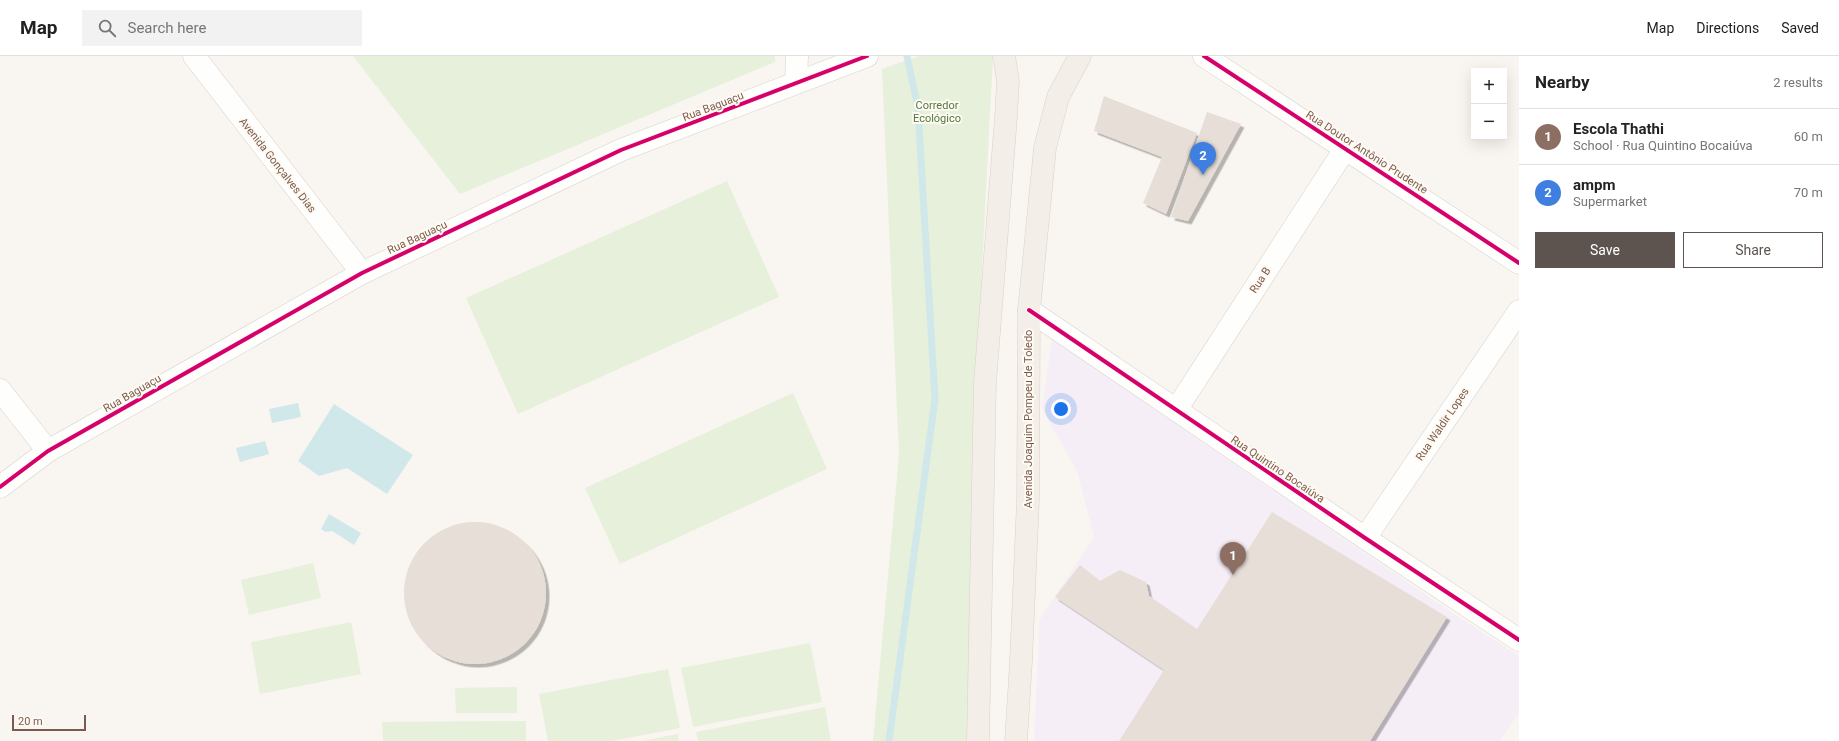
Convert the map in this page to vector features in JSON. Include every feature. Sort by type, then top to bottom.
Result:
[{"type":"main road","points":[[978,741],[985,383],[1006,117],[1008,81],[1004,56]]},
{"type":"main road","name":"Avenida Joaquim Pompeu de Toledo","points":[[1016,741],[1028,500],[1029,310],[1045,148],[1058,98],[1080,56]]},
{"type":"street","name":"Avenida Gonçalves Dias","points":[[194,56],[362,273]]},
{"type":"street","points":[[796,84],[797,56]]},
{"type":"street","name":"Rua Doutor Antônio Prudente","points":[[1204,56],[1519,263]]},
{"type":"street","name":"Rua Baguaçu","points":[[0,487],[48,451],[362,273],[621,150],[861,58]]},
{"type":"street","name":"Rua B","points":[[1176,410],[1346,149]]},
{"type":"street","name":"Rua Quintino Bocaiúva","points":[[1029,310],[1365,538],[1519,640]]},
{"type":"street","name":"Rua Waldir Lopes","points":[[1365,538],[1519,311]]},
{"type":"street","points":[[0,390],[48,451]]},
{"type":"shaded area","points":[[1052,339],[1451,612],[1519,656],[1519,713],[1500,741],[1034,741],[1040,619],[1094,537],[1077,471],[1042,409]]},
{"type":"green space","points":[[353,56],[775,56],[775,62],[460,194]]},
{"type":"green space","name":"Corredor Ecológico","points":[[919,56],[993,56],[976,384],[973,741],[873,741],[899,454],[882,69]]},
{"type":"green space","points":[[727,181],[779,297],[518,414],[466,298]]},
{"type":"green space","points":[[793,393],[827,469],[620,564],[585,488]]},
{"type":"green space","points":[[313,563],[321,598],[249,615],[241,580]]},
{"type":"green space","points":[[351,622],[361,674],[260,694],[251,642]]},
{"type":"green space","points":[[810,643],[822,702],[693,727],[681,668]]},
{"type":"green space","points":[[668,669],[680,728],[612,741],[548,741],[539,694]]},
{"type":"green space","points":[[517,687],[517,713],[456,713],[455,688]]},
{"type":"green space","points":[[825,707],[831,741],[698,741],[696,732]]},
{"type":"green space","points":[[526,721],[526,741],[383,741],[382,722]]},
{"type":"green space","points":[[678,734],[679,741],[642,741]]},
{"type":"water","points":[[298,403],[301,417],[272,423],[269,409]]},
{"type":"water","points":[[334,404],[413,455],[387,494],[347,468],[319,476],[298,461]]},
{"type":"water","points":[[265,441],[269,454],[240,462],[236,448]]},
{"type":"water","points":[[329,514],[361,533],[354,545],[332,531],[326,532],[321,529]]},
{"type":"building","points":[[1104,96],[1197,133],[1166,214],[1143,203],[1162,157],[1094,131]]},
{"type":"building","points":[[1207,112],[1241,124],[1188,221],[1171,217]]},
{"type":"building","points":[[1272,512],[1447,617],[1370,741],[1119,741],[1164,670],[1055,597],[1080,565],[1100,581],[1120,570],[1146,582],[1149,596],[1197,629]]},
{"type":"building","points":[[475,522],[496,525],[520,538],[530,548],[543,572],[546,593],[543,614],[530,638],[520,648],[496,661],[475,664],[454,661],[430,648],[420,638],[407,614],[404,593],[407,572],[420,548],[430,538],[454,525]]},
{"type":"waterway","points":[[889,741],[935,399],[918,108],[907,56]]},
{"type":"cycle path","points":[[0,487],[48,451],[362,273],[621,150],[867,56]]},
{"type":"cycle path","points":[[1204,56],[1519,263]]},
{"type":"cycle path","points":[[1029,310],[1365,538],[1519,640]]},
{"type":"place","name":"ampm","points":[[1203,175]]},
{"type":"place","name":"Escola Thathi","points":[[1233,575]]}]
